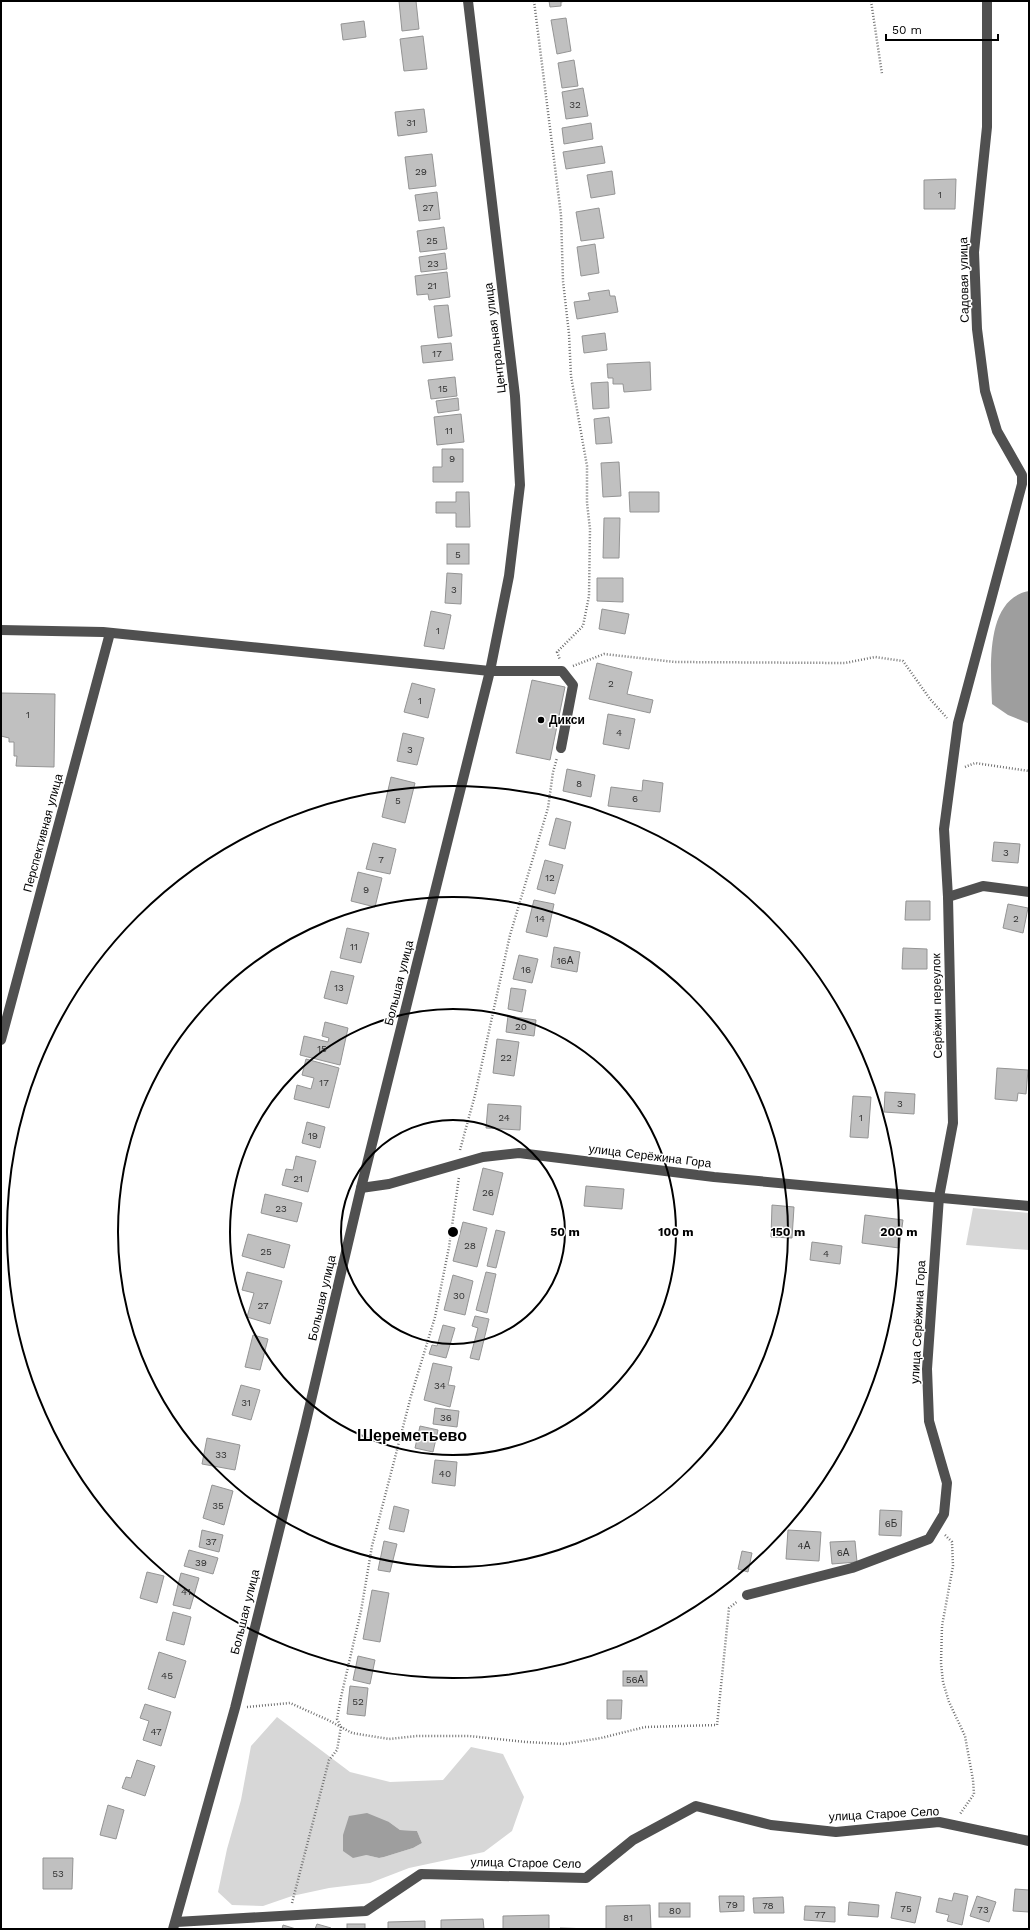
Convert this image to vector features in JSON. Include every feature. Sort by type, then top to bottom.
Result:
[{"type":"street","name":"Центральная улица","points":[[468,1],[515,396],[520,485],[509,576],[490,671]]},
{"type":"street","name":"Садовая улица","points":[[958,723],[1011,524],[1026,484],[997,431],[985,391],[977,329],[974,252],[987,127],[987,1]]},
{"type":"street","points":[[1,630],[110,633],[490,671],[562,671],[573,684],[561,748]]},
{"type":"street","name":"Перспективная улица","points":[[1,1040],[110,633]]},
{"type":"street","name":"Большая улица","points":[[174,1925],[235,1708],[307,1419],[361,1188],[490,671]]},
{"type":"street","name":"Серёжин переулок","points":[[939,1197],[953,1123],[948,897],[944,829],[958,723]]},
{"type":"street","points":[[948,897],[983,886],[1029,892]]},
{"type":"street","name":"улица Серёжина Гора","points":[[361,1188],[389,1184],[483,1158],[519,1153],[714,1177],[1029,1206]]},
{"type":"street","name":"улица Серёжина Гора","points":[[747,1596],[852,1568],[929,1539],[944,1514],[947,1483],[930,1421],[927,1370],[939,1197]]},
{"type":"street","name":"улица Старое Село","points":[[174,1925],[366,1911],[420,1874],[586,1878],[633,1840],[696,1806],[771,1825],[836,1832],[939,1822],[1029,1841]]},
{"type":"path","points":[[534,1],[561,215],[563,281],[569,334],[571,376],[586,466],[586,503],[590,529],[589,596],[583,626],[558,652],[562,671]]},
{"type":"path","points":[[871,1],[882,74]]},
{"type":"path","points":[[582,663],[604,654],[675,662],[845,663],[875,657],[903,661],[930,699],[949,720],[958,723]]},
{"type":"path","points":[[460,1151],[475,1095],[510,935],[548,808],[553,772],[561,748]]},
{"type":"path","points":[[951,772],[975,763],[1029,771]]},
{"type":"path","points":[[295,1890],[310,1840],[329,1760],[337,1750],[340,1727],[337,1719],[340,1697],[361,1611],[372,1546],[411,1396],[435,1317],[449,1247],[459,1174]]},
{"type":"path","points":[[936,1526],[952,1542],[953,1566],[942,1626],[941,1663],[943,1682],[949,1702],[965,1736],[974,1794],[965,1809],[949,1824]]},
{"type":"path","points":[[235,1708],[290,1703],[352,1733],[389,1739],[417,1736],[469,1736],[564,1744],[601,1738],[645,1727],[718,1725],[729,1608],[747,1596]]},
{"type":"shaded area","points":[[1029,591],[1028,723],[1008,715],[992,704],[991,655],[997,621],[1004,607],[1014,597]]},
{"type":"shaded area","points":[[973,1208],[1029,1213],[1029,1250],[966,1245]]},
{"type":"shaded area","points":[[277,1717],[350,1772],[390,1782],[443,1780],[471,1747],[503,1754],[524,1797],[512,1831],[484,1852],[409,1868],[370,1883],[329,1888],[292,1896],[263,1906],[232,1905],[218,1892],[227,1849],[241,1800],[251,1746]],"holes":[[[389,1822],[400,1830],[417,1831],[422,1843],[413,1848],[384,1857],[379,1858],[366,1855]]]},
{"type":"shaded area","points":[[367,1813],[389,1822],[400,1830],[417,1831],[422,1843],[413,1848],[384,1857],[379,1858],[366,1855],[353,1858],[343,1851],[343,1835],[349,1816]]},
{"type":"building","points":[[399,1],[416,1],[419,29],[402,31]]},
{"type":"building","points":[[549,1],[566,1],[561,2],[561,6],[550,7]]},
{"type":"building","points":[[566,18],[571,51],[557,54],[551,20]]},
{"type":"building","points":[[364,21],[366,37],[343,40],[341,24]]},
{"type":"building","points":[[423,36],[427,69],[404,71],[400,39]]},
{"type":"building","points":[[574,60],[578,86],[562,88],[558,63]]},
{"type":"building","points":[[583,88],[588,116],[566,119],[562,92]]},
{"type":"building","points":[[424,109],[427,132],[398,136],[395,112]]},
{"type":"building","points":[[591,123],[593,139],[564,144],[562,128]]},
{"type":"building","points":[[602,146],[605,163],[566,169],[563,152]]},
{"type":"building","points":[[432,154],[436,186],[409,189],[405,157]]},
{"type":"building","points":[[612,171],[615,194],[591,198],[587,175]]},
{"type":"building","points":[[956,179],[955,209],[924,209],[924,180]]},
{"type":"building","points":[[437,192],[440,219],[419,221],[415,195]]},
{"type":"building","points":[[599,208],[604,238],[581,241],[576,212]]},
{"type":"building","points":[[444,227],[447,249],[420,252],[417,231]]},
{"type":"building","points":[[595,244],[599,273],[581,276],[577,247]]},
{"type":"building","points":[[445,253],[447,269],[421,272],[419,257]]},
{"type":"building","points":[[447,272],[450,297],[429,300],[428,294],[417,295],[415,276]]},
{"type":"building","points":[[609,290],[610,296],[615,296],[618,312],[577,319],[574,302],[590,300],[588,293]]},
{"type":"building","points":[[448,305],[452,336],[438,338],[434,306]]},
{"type":"building","points":[[605,333],[607,350],[584,353],[582,336]]},
{"type":"building","points":[[451,343],[453,360],[423,363],[421,346]]},
{"type":"building","points":[[650,362],[651,390],[624,392],[623,384],[613,384],[613,378],[608,378],[607,364]]},
{"type":"building","points":[[455,377],[457,396],[431,399],[428,380]]},
{"type":"building","points":[[608,382],[609,408],[593,409],[591,383]]},
{"type":"building","points":[[458,398],[459,410],[438,413],[436,401]]},
{"type":"building","points":[[461,414],[464,442],[437,445],[434,417]]},
{"type":"building","points":[[609,417],[612,443],[596,444],[594,419]]},
{"type":"building","points":[[442,449],[463,449],[463,482],[433,482],[433,467],[442,467]]},
{"type":"building","points":[[619,462],[621,496],[603,497],[601,463]]},
{"type":"building","points":[[456,492],[469,492],[470,527],[456,527],[456,513],[436,513],[436,502],[456,502]]},
{"type":"building","points":[[629,492],[659,492],[659,512],[630,512]]},
{"type":"building","points":[[604,518],[620,518],[619,558],[603,558]]},
{"type":"building","points":[[447,544],[469,544],[469,564],[447,564]]},
{"type":"building","points":[[447,573],[462,574],[461,604],[445,603]]},
{"type":"building","points":[[597,578],[623,578],[623,602],[597,601]]},
{"type":"building","points":[[602,609],[629,614],[625,634],[599,629]]},
{"type":"building","points":[[431,611],[451,615],[444,649],[424,646]]},
{"type":"building","points":[[597,663],[632,672],[627,694],[653,700],[650,713],[589,699]]},
{"type":"building","name":"Дикси","points":[[532,680],[565,687],[550,760],[516,753]]},
{"type":"building","points":[[412,683],[435,689],[428,718],[404,712]]},
{"type":"building","points":[[1,693],[55,694],[54,767],[16,766],[17,756],[14,756],[14,742],[9,742],[9,738],[1,736]]},
{"type":"building","points":[[608,714],[635,719],[629,749],[603,744]]},
{"type":"building","points":[[403,733],[424,738],[417,765],[397,761]]},
{"type":"building","points":[[567,769],[595,775],[591,797],[563,791]]},
{"type":"building","points":[[391,777],[415,783],[405,823],[382,817]]},
{"type":"building","points":[[643,780],[663,783],[660,812],[608,806],[611,787],[642,791]]},
{"type":"building","points":[[556,818],[571,822],[565,849],[549,845]]},
{"type":"building","points":[[994,842],[1020,844],[1018,863],[992,861]]},
{"type":"building","points":[[373,843],[396,849],[390,874],[366,869]]},
{"type":"building","points":[[545,860],[563,865],[555,894],[537,889]]},
{"type":"building","points":[[358,872],[382,878],[375,907],[351,901]]},
{"type":"building","points":[[534,900],[554,904],[547,937],[526,932]]},
{"type":"building","points":[[906,901],[930,901],[930,920],[905,920]]},
{"type":"building","points":[[1008,904],[1028,908],[1023,933],[1003,928]]},
{"type":"building","points":[[347,928],[369,933],[361,963],[340,958]]},
{"type":"building","points":[[554,947],[580,952],[577,972],[551,967]]},
{"type":"building","points":[[903,948],[927,949],[927,969],[902,969]]},
{"type":"building","points":[[519,955],[538,959],[532,983],[513,979]]},
{"type":"building","points":[[331,971],[354,976],[347,1004],[324,998]]},
{"type":"building","points":[[511,988],[526,990],[522,1012],[508,1009]]},
{"type":"building","points":[[508,1016],[536,1020],[534,1036],[506,1032]]},
{"type":"building","points":[[325,1022],[348,1028],[340,1065],[300,1055],[304,1036],[328,1042],[329,1038],[322,1036]]},
{"type":"building","points":[[497,1039],[519,1042],[514,1076],[493,1073]]},
{"type":"building","points":[[306,1059],[339,1068],[329,1108],[294,1099],[297,1085],[311,1089],[314,1078],[302,1075]]},
{"type":"building","points":[[997,1068],[1028,1070],[1026,1094],[1018,1093],[1017,1101],[995,1099]]},
{"type":"building","points":[[885,1092],[915,1094],[914,1114],[884,1112]]},
{"type":"building","points":[[853,1096],[871,1097],[868,1138],[850,1137]]},
{"type":"building","points":[[488,1104],[521,1106],[520,1130],[486,1128]]},
{"type":"building","points":[[307,1122],[325,1127],[320,1148],[302,1143]]},
{"type":"building","points":[[296,1156],[316,1161],[308,1192],[282,1185],[286,1169],[293,1170]]},
{"type":"building","points":[[483,1168],[503,1173],[493,1215],[473,1210]]},
{"type":"building","points":[[586,1186],[624,1189],[622,1209],[584,1206]]},
{"type":"building","points":[[265,1194],[302,1203],[297,1222],[261,1213]]},
{"type":"building","points":[[772,1205],[794,1207],[792,1238],[771,1237]]},
{"type":"building","points":[[865,1215],[903,1220],[899,1248],[862,1243]]},
{"type":"building","points":[[463,1222],[487,1228],[477,1267],[453,1261]]},
{"type":"building","points":[[496,1230],[505,1232],[496,1268],[487,1266]]},
{"type":"building","points":[[248,1234],[290,1245],[284,1268],[242,1256]]},
{"type":"building","points":[[812,1242],[842,1246],[840,1264],[810,1260]]},
{"type":"building","points":[[247,1272],[282,1281],[270,1324],[247,1317],[254,1293],[242,1290]]},
{"type":"building","points":[[486,1272],[496,1274],[487,1313],[476,1310]]},
{"type":"building","points":[[453,1275],[473,1281],[465,1315],[444,1310]]},
{"type":"building","points":[[475,1316],[489,1319],[479,1360],[470,1358],[478,1328],[472,1326]]},
{"type":"building","points":[[443,1325],[455,1328],[446,1358],[429,1354],[432,1345],[437,1346]]},
{"type":"building","points":[[253,1335],[268,1339],[260,1370],[245,1367]]},
{"type":"building","points":[[433,1363],[452,1367],[448,1385],[455,1386],[450,1407],[424,1400]]},
{"type":"building","points":[[241,1385],[260,1390],[251,1420],[232,1415]]},
{"type":"building","points":[[435,1408],[459,1411],[457,1427],[433,1424]]},
{"type":"building","points":[[420,1426],[438,1430],[433,1452],[415,1448]]},
{"type":"building","points":[[207,1438],[240,1445],[235,1470],[202,1464]]},
{"type":"building","points":[[435,1460],[457,1462],[455,1486],[432,1483]]},
{"type":"building","points":[[212,1485],[233,1491],[224,1525],[203,1518]]},
{"type":"building","points":[[394,1506],[409,1510],[404,1532],[389,1529]]},
{"type":"building","points":[[880,1510],[902,1511],[901,1536],[879,1535]]},
{"type":"building","points":[[202,1530],[223,1535],[219,1552],[199,1547]]},
{"type":"building","points":[[788,1530],[821,1532],[819,1561],[786,1559]]},
{"type":"building","points":[[384,1541],[397,1544],[390,1572],[378,1570]]},
{"type":"building","points":[[855,1541],[857,1562],[832,1564],[830,1542]]},
{"type":"building","points":[[189,1550],[218,1558],[213,1574],[184,1566]]},
{"type":"building","points":[[742,1551],[752,1553],[748,1572],[738,1569]]},
{"type":"building","points":[[147,1572],[164,1576],[157,1603],[140,1598]]},
{"type":"building","points":[[181,1573],[199,1578],[190,1609],[173,1605]]},
{"type":"building","points":[[372,1590],[389,1593],[380,1642],[363,1639]]},
{"type":"building","points":[[173,1612],[191,1617],[184,1645],[166,1640]]},
{"type":"building","points":[[159,1652],[186,1661],[175,1698],[148,1689]]},
{"type":"building","points":[[358,1656],[375,1660],[370,1684],[353,1680]]},
{"type":"building","points":[[623,1671],[647,1671],[647,1686],[623,1686]]},
{"type":"building","points":[[350,1686],[368,1688],[365,1716],[347,1714]]},
{"type":"building","points":[[607,1700],[622,1700],[621,1719],[607,1719]]},
{"type":"building","points":[[145,1704],[171,1712],[161,1746],[143,1740],[149,1721],[140,1718]]},
{"type":"building","points":[[137,1760],[155,1766],[145,1796],[122,1788],[126,1777],[131,1778]]},
{"type":"building","points":[[108,1805],[124,1810],[116,1839],[100,1835]]},
{"type":"building","points":[[43,1858],[73,1858],[72,1889],[43,1889]]},
{"type":"building","points":[[1015,1889],[1029,1890],[1029,1912],[1013,1911]]},
{"type":"building","points":[[896,1892],[921,1897],[915,1923],[891,1918]]},
{"type":"building","points":[[954,1893],[968,1896],[962,1925],[947,1921],[949,1915],[936,1912],[939,1898],[952,1901]]},
{"type":"building","points":[[719,1896],[744,1896],[744,1911],[720,1912]]},
{"type":"building","points":[[977,1896],[996,1902],[989,1922],[970,1916]]},
{"type":"building","points":[[783,1897],[784,1913],[754,1913],[753,1898]]},
{"type":"building","points":[[849,1902],[879,1905],[878,1917],[848,1915]]},
{"type":"building","points":[[659,1903],[690,1903],[690,1917],[659,1917]]},
{"type":"building","points":[[650,1905],[651,1929],[606,1929],[606,1906]]},
{"type":"building","points":[[805,1906],[835,1907],[835,1922],[804,1920]]},
{"type":"building","points":[[549,1915],[549,1929],[503,1929],[503,1916]]},
{"type":"building","points":[[483,1919],[484,1929],[441,1929],[441,1920]]},
{"type":"building","points":[[425,1921],[425,1929],[388,1929],[388,1922]]},
{"type":"building","points":[[317,1924],[331,1928],[331,1929],[315,1929]]},
{"type":"building","points":[[347,1924],[365,1924],[365,1929],[347,1929]]},
{"type":"building","points":[[283,1925],[296,1929],[282,1929]]},
{"type":"building","points":[[560,1928],[593,1929],[560,1929]]},
{"type":"place","name":"Дикси","points":[[541,720]]},
{"type":"district","name":"Шереметьево","points":[[412,1435]]}]
